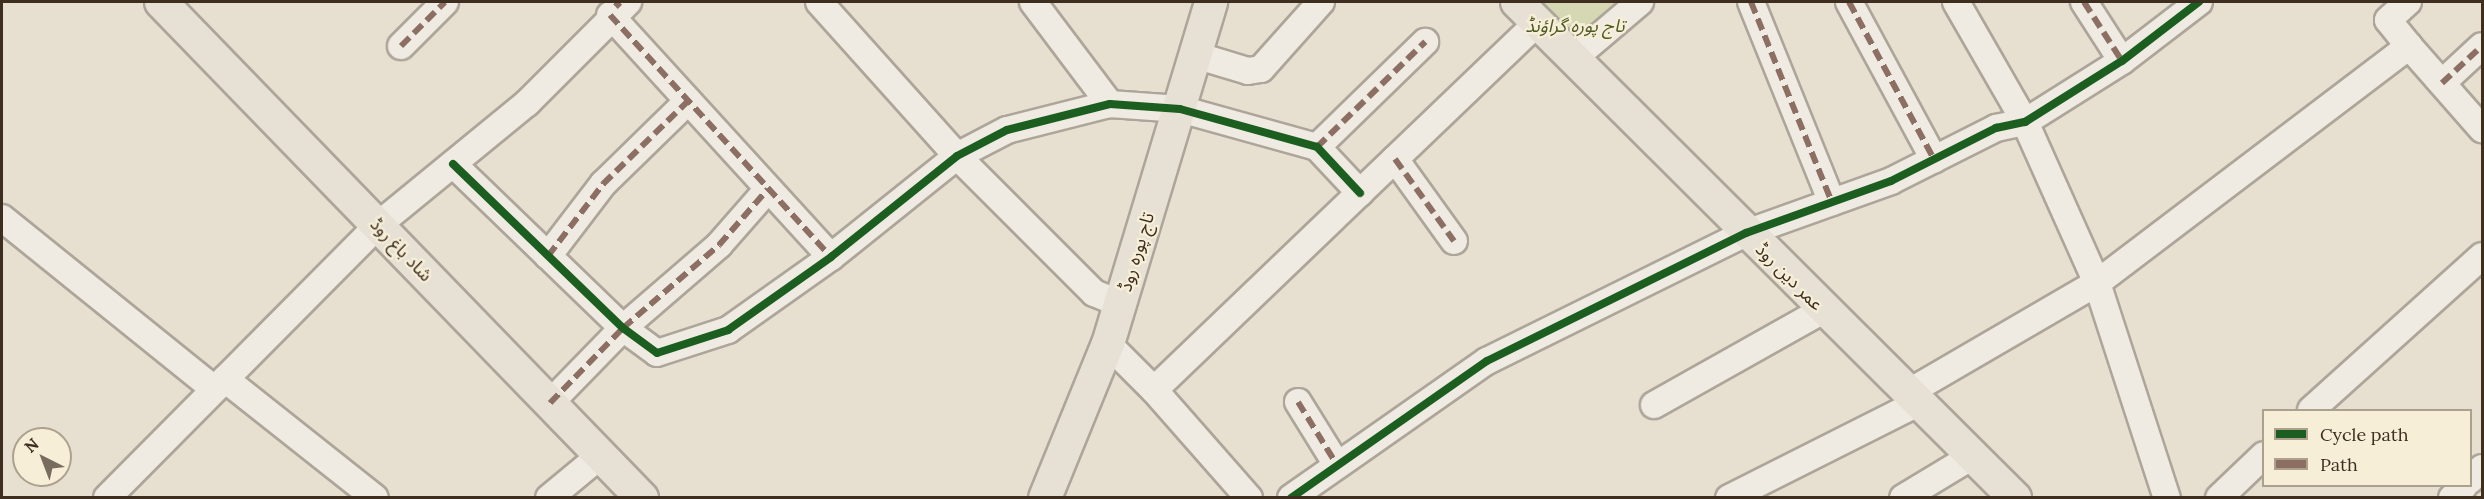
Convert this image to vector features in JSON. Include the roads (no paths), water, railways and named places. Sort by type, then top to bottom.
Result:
[{"type":"main road","name":"شاد باغ روڈ","points":[[161,2],[642,498]]},
{"type":"main road","name":"تاج پورہ روڈ","points":[[1045,498],[1108,344],[1211,2]]},
{"type":"main road","name":"عمر دین روڈ","points":[[1527,12],[1911,399],[2015,498]]},
{"type":"street","points":[[401,46],[445,2]]},
{"type":"street","points":[[819,2],[957,156],[1094,293],[1121,304]]},
{"type":"street","points":[[1033,2],[1110,104]]},
{"type":"street","points":[[1195,55],[1248,70],[1261,69],[1321,2]]},
{"type":"street","points":[[1573,59],[1640,2]]},
{"type":"street","points":[[1751,2],[1832,202]]},
{"type":"street","points":[[1849,2],[1935,159]]},
{"type":"street","points":[[1956,2],[2025,122],[2097,283],[2167,498]]},
{"type":"street","points":[[2084,2],[2122,61]]},
{"type":"street","points":[[1291,498],[1487,361],[1746,233],[1832,202],[1935,159],[1996,129],[2025,122],[2122,61],[2199,2]]},
{"type":"street","points":[[2408,2],[2388,20],[2482,129]]},
{"type":"street","points":[[107,498],[378,225],[527,103],[618,6],[688,101],[831,257]]},
{"type":"street","points":[[1154,390],[1395,159],[1527,12]]},
{"type":"street","points":[[1317,147],[1425,42]]},
{"type":"street","points":[[1729,498],[1911,399],[2097,283],[2409,46]]},
{"type":"street","points":[[2442,83],[2482,46]]},
{"type":"street","points":[[548,256],[603,184],[688,101]]},
{"type":"street","points":[[453,164],[622,328],[657,353],[728,330],[831,257],[957,156],[1007,130],[1110,104],[1180,109],[1317,147],[1360,193]]},
{"type":"street","points":[[1395,159],[1454,241]]},
{"type":"street","points":[[550,403],[622,328],[719,245],[768,189]]},
{"type":"street","points":[[2,218],[220,384],[375,498]]},
{"type":"street","points":[[2313,409],[2482,256]]},
{"type":"street","points":[[1654,405],[1823,310]]},
{"type":"street","points":[[1108,344],[1154,390],[1250,498]]},
{"type":"street","points":[[1298,402],[1337,465]]},
{"type":"street","points":[[549,498],[601,455]]},
{"type":"street","points":[[1903,498],[1971,457]]},
{"type":"street","points":[[2219,498],[2262,457]]},
{"type":"street","points":[[2451,498],[2463,487]]},
{"type":"park label","name":"تاج پورہ گراؤنڈ","points":[[1575,26]]}]
